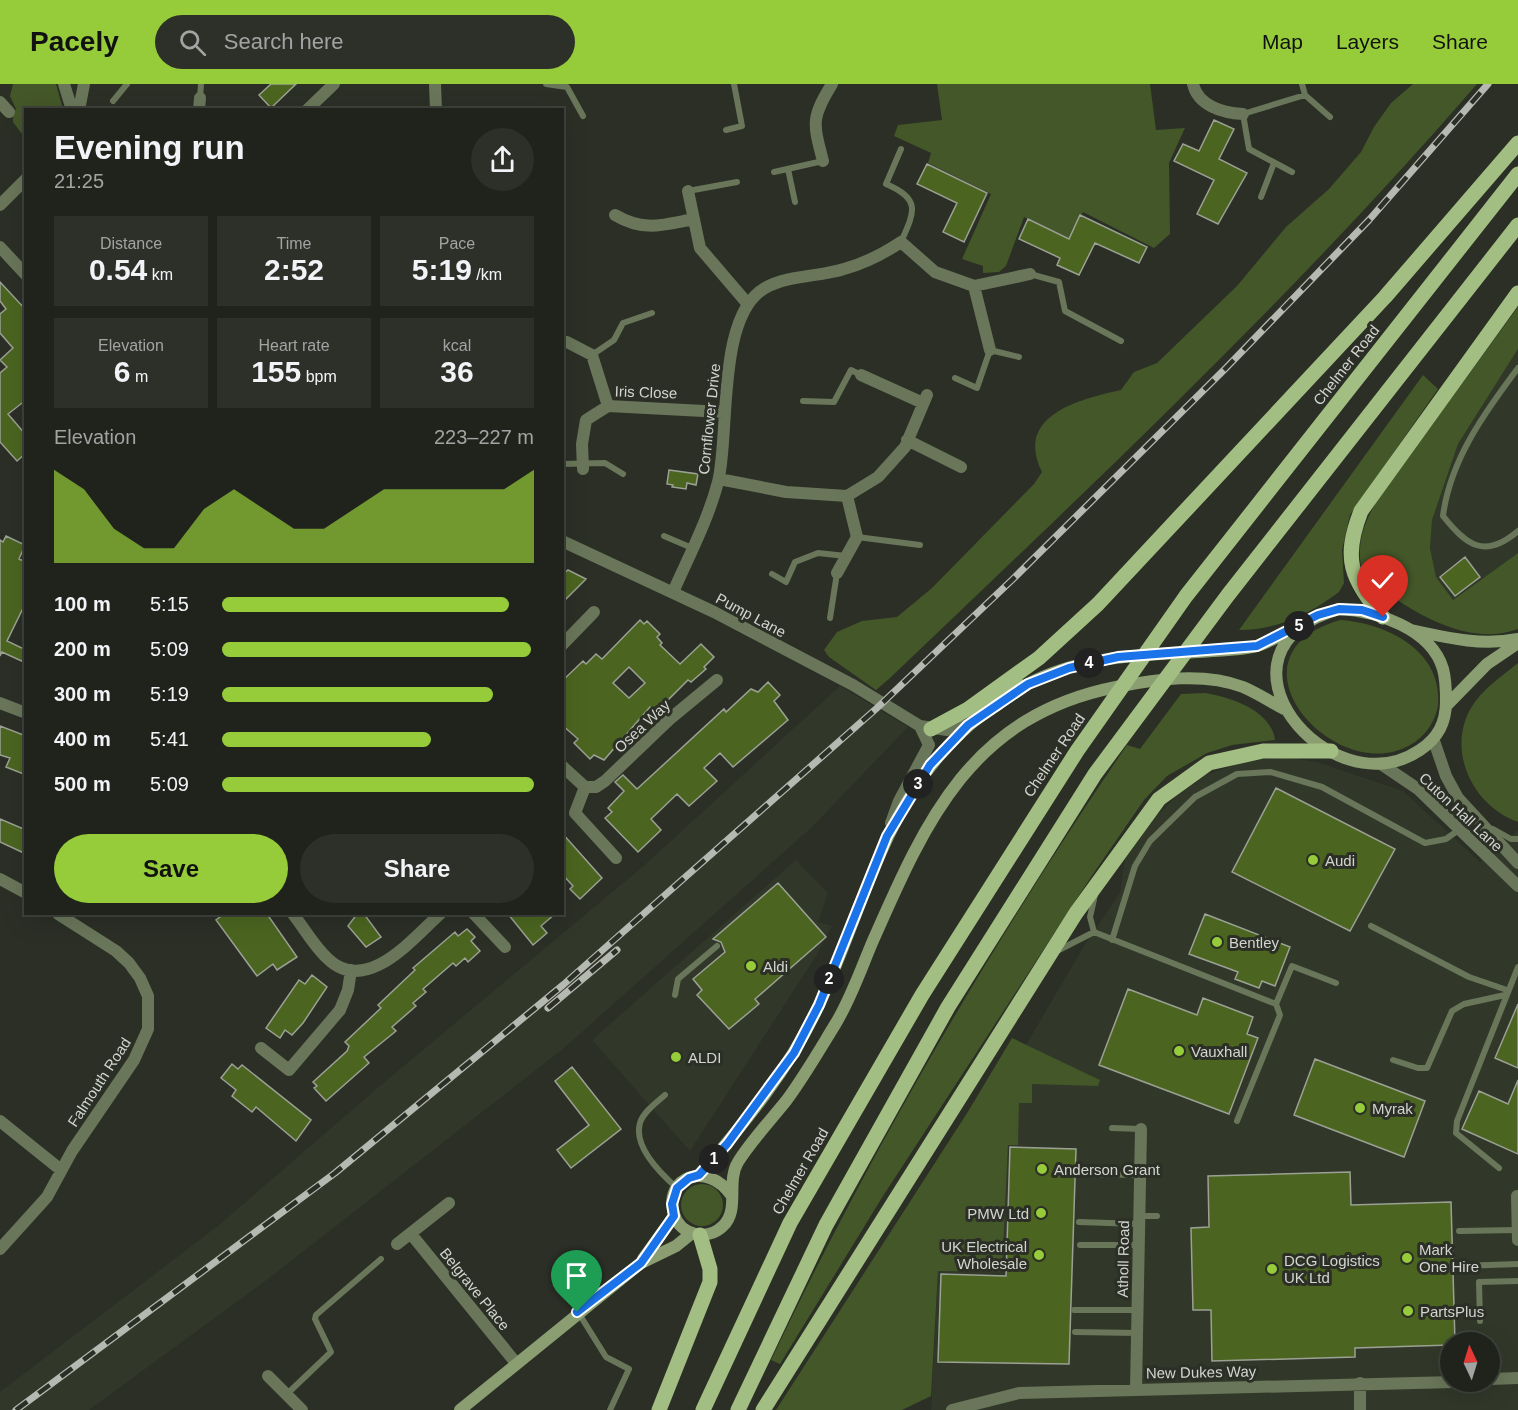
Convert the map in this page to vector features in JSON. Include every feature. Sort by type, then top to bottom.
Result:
[{"type":"main road","points":[[996,704],[1040,658],[1098,604],[1385,297],[1518,143]]},
{"type":"main road","name":"Chelmer Road","points":[[703,1410],[790,1223],[922,995],[1077,751],[1186,596],[1518,174]]},
{"type":"main road","points":[[738,1410],[826,1225],[948,1007],[1020,889],[1118,742],[1228,595],[1518,225]]},
{"type":"main road","points":[[1383,617],[1362,591],[1354,576],[1350,559],[1350,546],[1361,511],[1518,293]]},
{"type":"main road","points":[[460,1410],[577,1312],[641,1263],[696,1234],[716,1232],[727,1222],[732,1206],[730,1195],[732,1179],[737,1163],[788,1098],[838,1019],[927,826],[970,764],[1001,737],[1030,717],[1088,693],[1155,680],[1220,680],[1245,688],[1284,709],[1311,740],[1331,751],[1360,762],[1381,764],[1413,755],[1434,741],[1443,724],[1446,706],[1443,669],[1436,655],[1425,642],[1383,617],[1362,610],[1339,609],[1318,615],[1257,646],[1118,657],[1069,668],[1028,684],[996,704],[968,725],[930,765],[887,836],[819,1005],[794,1053],[761,1100],[699,1175]]},
{"type":"main road","points":[[1284,709],[1278,690],[1280,656],[1287,639],[1302,624]]},
{"type":"main road","points":[[1407,630],[1471,642],[1518,641]]},
{"type":"main road","points":[[1446,706],[1487,664],[1518,641]]},
{"type":"main road","points":[[921,725],[968,709],[1040,658]]},
{"type":"main road","points":[[763,1410],[1043,964],[1099,881],[1159,799],[1209,763],[1263,751],[1331,751]]},
{"type":"main road","points":[[659,1410],[710,1282],[710,1269],[696,1234],[679,1225],[674,1216],[672,1204],[677,1188],[689,1178],[699,1175],[716,1179],[730,1195]]},
{"type":"main road","points":[[641,1263],[674,1216]]},
{"type":"street","points":[[64,84],[71,108]]},
{"type":"street","points":[[79,108],[84,84]]},
{"type":"street","points":[[309,108],[334,84]]},
{"type":"street","points":[[436,108],[437,84]]},
{"type":"street","points":[[823,161],[814,125],[819,105],[832,84]]},
{"type":"street","points":[[1193,84],[1196,94],[1208,105],[1219,110],[1243,114]]},
{"type":"street","points":[[0,205],[24,181]]},
{"type":"street","points":[[688,191],[700,248],[747,303],[764,288],[785,280],[852,267],[878,258],[901,242],[935,272],[974,286],[1030,274]]},
{"type":"street","points":[[615,215],[634,226],[656,226],[694,219]]},
{"type":"street","points":[[0,247],[24,273]]},
{"type":"street","points":[[974,286],[990,350]]},
{"type":"street","name":"Cornflower Drive","points":[[673,592],[710,508],[719,479],[723,412],[731,353],[747,303]]},
{"type":"street","points":[[567,342],[592,355],[608,406]]},
{"type":"street","points":[[719,479],[786,492],[847,496],[878,477],[905,447],[925,399],[861,375]]},
{"type":"street","name":"Iris Close","points":[[583,465],[586,420],[608,406],[723,412]]},
{"type":"street","points":[[908,440],[961,467]]},
{"type":"street","points":[[837,573],[857,537],[847,496]]},
{"type":"street","name":"Pump Lane","points":[[564,542],[673,592],[854,685],[921,725]]},
{"type":"street","points":[[564,643],[594,612]]},
{"type":"street","name":"Osea Way","points":[[585,787],[596,787],[605,781],[671,718],[717,680]]},
{"type":"street","points":[[0,704],[24,712]]},
{"type":"street","points":[[921,725],[947,730],[968,725]]},
{"type":"street","points":[[887,836],[899,801],[929,745],[921,725]]},
{"type":"street","name":"Cuton Hall Lane","points":[[1434,741],[1446,776],[1470,813],[1518,862]]},
{"type":"street","name":"Cuton Hall Lane","points":[[1381,764],[1418,789],[1518,886]]},
{"type":"street","points":[[564,768],[585,787],[575,813],[616,858]]},
{"type":"street","points":[[0,879],[24,887]]},
{"type":"street","name":"Falmouth Road","points":[[0,1249],[38,1210],[61,1170],[138,1052],[148,1029],[150,1012],[148,996],[140,978],[129,963],[116,951],[60,915]]},
{"type":"street","points":[[294,915],[327,958],[351,970],[378,966],[439,915]]},
{"type":"street","points":[[475,915],[505,947]]},
{"type":"street","points":[[261,1048],[289,1070],[340,1010],[345,1001],[351,970]]},
{"type":"street","points":[[0,1121],[61,1170]]},
{"type":"street","name":"Atholl Road","points":[[1136,1389],[1141,1129]]},
{"type":"street","points":[[1517,1196],[1518,1240]]},
{"type":"street","points":[[397,1244],[449,1203]]},
{"type":"street","name":"Belgrave Place","points":[[411,1234],[516,1363]]},
{"type":"street","points":[[268,1376],[302,1410]]},
{"type":"street","points":[[1500,1379],[1518,1378]]},
{"type":"street","name":"New Dukes Way","points":[[952,1410],[1019,1393],[1440,1382]]},
{"type":"street","points":[[1360,1383],[1360,1410]]},
{"type":"lane","points":[[113,101],[127,84]]},
{"type":"lane","points":[[200,104],[201,84]]},
{"type":"lane","points":[[546,84],[567,87],[583,116]]},
{"type":"lane","points":[[726,130],[742,126],[734,84]]},
{"type":"lane","points":[[1302,84],[1305,95],[1330,117]]},
{"type":"lane","points":[[1292,172],[1249,149],[1243,114],[1305,95]]},
{"type":"lane","points":[[901,242],[913,216],[912,202],[902,191],[886,184],[902,149]]},
{"type":"lane","points":[[774,172],[823,161]]},
{"type":"lane","points":[[1261,197],[1274,163]]},
{"type":"lane","points":[[788,169],[795,202]]},
{"type":"lane","points":[[688,191],[737,182]]},
{"type":"lane","points":[[1030,274],[1059,282],[1065,311],[1121,340]]},
{"type":"lane","points":[[592,355],[614,340],[622,323],[652,313]]},
{"type":"lane","points":[[955,378],[977,388],[990,350],[1019,357]]},
{"type":"lane","points":[[1518,368],[1488,407],[1463,452],[1445,499],[1443,516],[1460,538],[1477,547],[1503,543],[1518,531]]},
{"type":"lane","points":[[803,401],[834,402],[852,370],[861,375]]},
{"type":"lane","points":[[564,464],[605,463],[623,474]]},
{"type":"lane","points":[[664,536],[692,548]]},
{"type":"lane","points":[[857,537],[920,545]]},
{"type":"lane","points":[[772,574],[786,582],[795,562],[818,553],[846,556]]},
{"type":"lane","points":[[830,618],[837,573]]},
{"type":"lane","points":[[1112,940],[1135,866],[1150,841],[1196,796],[1237,774],[1270,772],[1322,787],[1425,843],[1446,839],[1460,829]]},
{"type":"lane","points":[[1470,813],[1495,831],[1511,839],[1518,838]]},
{"type":"lane","points":[[1094,932],[1090,917],[1099,881]]},
{"type":"lane","points":[[1371,926],[1469,977],[1506,992]]},
{"type":"lane","points":[[1043,964],[1065,945],[1094,932],[1276,1004]]},
{"type":"lane","points":[[675,995],[678,979],[717,946]]},
{"type":"lane","points":[[1237,1120],[1280,1015],[1276,1004],[1292,966],[1335,983]]},
{"type":"lane","points":[[1499,1168],[1456,1133],[1457,1121],[1506,992],[1518,967]]},
{"type":"lane","points":[[1394,1060],[1418,1068],[1427,1068],[1452,1011],[1464,1004],[1506,992]]},
{"type":"lane","points":[[665,1095],[642,1118],[639,1134],[654,1164],[677,1188]]},
{"type":"lane","points":[[1112,1128],[1141,1129]]},
{"type":"lane","points":[[1082,1174],[1140,1175]]},
{"type":"lane","points":[[1080,1222],[1139,1220],[1157,1216]]},
{"type":"lane","points":[[1459,1231],[1518,1230]]},
{"type":"lane","points":[[1080,1245],[1138,1245]]},
{"type":"lane","points":[[286,1395],[331,1352],[315,1319],[316,1315],[381,1259]]},
{"type":"lane","points":[[1461,1266],[1518,1264]]},
{"type":"lane","points":[[1480,1321],[1479,1282],[1518,1281]]},
{"type":"lane","points":[[1074,1310],[1137,1311]]},
{"type":"lane","points":[[577,1312],[606,1357],[629,1369],[610,1410]]},
{"type":"lane","points":[[1075,1332],[1137,1333]]},
{"type":"shaded area","points":[[1518,349],[1518,553],[1453,600],[1436,577],[1430,548],[1432,520],[1458,444]]},
{"type":"shaded area","points":[[840,686],[908,727],[812,827],[563,1049],[264,1282],[89,1410],[0,1410],[0,1392],[219,1225],[381,1085],[647,863]]},
{"type":"shaded area","points":[[1289,758],[1317,762],[1403,791],[1480,862],[1518,830],[1518,1410],[931,1410],[938,1271],[1002,1272],[1008,1145],[1018,1145],[1019,1103],[1032,1084],[1100,1080],[1026,1045],[1084,946],[1120,893],[1125,859],[1154,818],[1178,795],[1206,775],[1248,760]]},
{"type":"shaded area","points":[[796,860],[828,893],[818,922],[832,926],[816,956],[690,1151],[592,1040]]},
{"type":"green space","points":[[13,84],[56,84],[63,108],[24,108],[24,137],[13,122],[13,112],[16,109],[10,96]]},
{"type":"green space","points":[[937,84],[1150,84],[1156,130],[1185,128],[1169,163],[1170,234],[1154,248],[1083,212],[1069,238],[1024,217],[1006,266],[999,272],[983,273],[983,266],[962,259],[991,194],[928,163],[931,153],[894,136],[898,125],[942,120]]},
{"type":"green space","points":[[1413,84],[1477,84],[1337,239],[1191,388],[890,678],[876,690],[829,657],[824,650],[837,632],[862,621],[897,617],[932,588],[1034,484],[1042,472],[1036,453],[1037,437],[1044,424],[1055,413],[1070,405],[1121,390],[1134,372],[1157,363],[1237,286],[1286,227],[1329,189],[1361,152],[1374,127],[1391,103]]},
{"type":"green space","points":[[1518,307],[1518,349],[1458,444],[1432,520],[1430,548],[1436,577],[1453,600],[1518,553],[1518,629],[1498,634],[1477,634],[1436,622],[1416,612],[1363,576],[1360,544],[1369,516],[1379,497]]},
{"type":"green space","points":[[1423,375],[1438,389],[1350,515],[1342,550],[1344,583],[1339,592],[1316,608],[1292,620],[1266,627],[1239,630]]},
{"type":"green space","points":[[1340,620],[1358,622],[1393,634],[1409,643],[1422,655],[1431,669],[1437,686],[1437,711],[1432,723],[1410,745],[1381,753],[1351,749],[1323,734],[1301,712],[1289,687],[1289,661],[1305,637]]},
{"type":"green space","points":[[1518,663],[1518,822],[1502,814],[1477,790],[1468,775],[1461,742],[1464,725],[1475,701]]},
{"type":"green space","points":[[1205,693],[1237,702],[1258,713],[1272,730],[1275,740],[1232,745],[1207,753],[1167,776],[1144,800],[1091,877],[883,1196],[780,1364],[771,1360],[851,1201],[937,1045],[1078,819],[1127,745],[1140,749],[1181,694]]},
{"type":"green space","points":[[1012,1038],[1100,1080],[1098,1086],[1032,1084],[1032,1103],[1019,1103],[1018,1145],[1008,1145],[1002,1272],[938,1271],[931,1396],[902,1410],[776,1410],[969,1110]]},
{"type":"green space","points":[[702,1184],[710,1185],[717,1190],[722,1197],[722,1213],[717,1220],[710,1225],[702,1226],[694,1225],[687,1220],[682,1213],[681,1205],[682,1197],[687,1190],[694,1185]]},
{"type":"building","points":[[271,84],[296,84],[271,108],[259,95]]},
{"type":"building","points":[[1214,120],[1234,129],[1219,159],[1247,173],[1218,224],[1197,214],[1214,180],[1174,161],[1183,144],[1199,151]]},
{"type":"building","points":[[927,164],[987,193],[964,242],[943,232],[957,203],[917,184]]},
{"type":"building","points":[[1080,215],[1147,247],[1139,263],[1095,243],[1079,275],[1057,265],[1060,258],[1019,239],[1028,219],[1069,239]]},
{"type":"building","points":[[0,282],[24,308],[24,402],[8,414],[24,433],[24,455],[17,461],[0,442],[0,373],[7,367],[0,360],[13,348],[0,333],[0,314],[6,309],[0,301]]},
{"type":"building","points":[[669,470],[698,474],[696,485],[687,483],[686,489],[672,487],[673,485],[667,484]]},
{"type":"building","points":[[6,536],[24,545],[19,559],[24,561],[24,606],[7,641],[24,649],[24,662],[2,652],[0,656],[0,540],[3,542]]},
{"type":"building","points":[[1465,557],[1480,577],[1455,596],[1440,577]]},
{"type":"building","points":[[568,570],[586,579],[564,601],[564,573]]},
{"type":"building","points":[[640,620],[644,624],[647,621],[660,634],[657,637],[662,643],[660,645],[680,664],[701,644],[714,657],[704,667],[706,669],[691,682],[688,680],[656,712],[650,707],[604,760],[594,755],[590,759],[574,743],[578,739],[564,727],[564,679],[583,661],[586,664],[596,654],[602,659]],"holes":[[[629,667],[645,683],[629,698],[613,683]]]},
{"type":"building","points":[[768,682],[780,695],[774,701],[788,720],[733,767],[720,753],[704,768],[717,781],[689,806],[677,794],[651,819],[661,830],[638,852],[605,818],[612,812],[608,808],[624,791],[615,782],[623,775],[637,789],[724,709],[726,712],[751,689],[758,692]]},
{"type":"building","points":[[0,726],[24,735],[24,774],[6,767],[10,758],[0,755]]},
{"type":"building","name":"Audi","points":[[1276,788],[1395,849],[1350,931],[1232,872]]},
{"type":"building","points":[[0,819],[24,829],[24,853],[0,842]]},
{"type":"building","points":[[564,835],[602,878],[580,899],[570,889],[573,886],[564,876]]},
{"type":"building","name":"Aldi","points":[[778,883],[826,937],[755,999],[759,1004],[729,1029],[697,995],[702,990],[693,979],[725,952],[721,942],[713,939]]},
{"type":"building","points":[[1205,914],[1290,947],[1275,986],[1262,981],[1259,988],[1235,979],[1238,972],[1189,954]]},
{"type":"building","points":[[223,915],[268,915],[297,957],[277,970],[273,964],[257,976],[216,920]]},
{"type":"building","points":[[356,915],[365,915],[381,937],[366,947],[348,926]]},
{"type":"building","points":[[509,915],[554,915],[541,926],[547,933],[533,945]]},
{"type":"building","points":[[467,929],[475,937],[471,941],[480,951],[468,962],[465,958],[456,966],[453,963],[423,989],[426,992],[413,1003],[416,1006],[392,1027],[396,1031],[364,1057],[369,1063],[326,1101],[314,1088],[317,1086],[313,1082],[347,1051],[349,1046],[345,1042],[381,1008],[378,1005],[415,970],[413,968],[455,932],[458,936]]},
{"type":"building","points":[[312,975],[327,987],[303,1023],[292,1035],[285,1030],[280,1038],[266,1028],[299,980],[305,984]]},
{"type":"building","name":"Vauxhall","points":[[1128,989],[1197,1015],[1203,998],[1253,1017],[1247,1034],[1258,1038],[1229,1114],[1099,1065]]},
{"type":"building","points":[[1518,1004],[1518,1068],[1495,1058]]},
{"type":"building","name":"Myrak","points":[[1315,1059],[1425,1101],[1404,1157],[1294,1115]]},
{"type":"building","points":[[232,1064],[238,1069],[242,1065],[311,1120],[296,1141],[256,1107],[252,1112],[232,1096],[236,1090],[221,1078]]},
{"type":"building","points":[[572,1067],[621,1129],[571,1168],[557,1150],[589,1125],[555,1081]]},
{"type":"building","points":[[1518,1080],[1518,1154],[1462,1129],[1479,1091],[1508,1104]]},
{"type":"building","points":[[1010,1147],[1076,1149],[1069,1364],[938,1362],[941,1274],[1006,1276]]},
{"type":"building","name":"DCG Logistics UK Ltd","points":[[1350,1172],[1351,1205],[1451,1202],[1455,1332],[1440,1332],[1440,1345],[1355,1348],[1355,1357],[1212,1361],[1211,1310],[1193,1310],[1191,1228],[1209,1227],[1208,1176]]},
{"type":"railway","points":[[16,1410],[335,1173],[563,985],[877,708],[1013,579],[1226,368],[1369,220],[1488,84]]},
{"type":"railway","points":[[548,1008],[617,950]]},
{"type":"place","name":"Audi","points":[[1313,860]]},
{"type":"place","name":"Bentley","points":[[1217,942]]},
{"type":"place","name":"Aldi","points":[[751,966]]},
{"type":"place","name":"Vauxhall","points":[[1179,1051]]},
{"type":"place","name":"ALDI","points":[[676,1057]]},
{"type":"place","name":"Myrak","points":[[1360,1108]]},
{"type":"place","name":"Anderson Grant","points":[[1042,1169]]},
{"type":"place","name":"PMW Ltd","points":[[1041,1213]]},
{"type":"place","name":"UK Electrical Wholesale","points":[[1039,1255]]},
{"type":"place","name":"Mark One Hire","points":[[1407,1258]]},
{"type":"place","name":"DCG Logistics UK Ltd","points":[[1272,1269]]},
{"type":"place","name":"PartsPlus","points":[[1408,1311]]},
{"type":"route","points":[[577,1312],[641,1263],[674,1216],[672,1204],[677,1188],[689,1178],[699,1175],[727,1144],[794,1053],[819,1005],[887,836],[930,765],[968,725],[1028,684],[1069,668],[1118,657],[1257,646],[1318,615],[1339,609],[1362,610],[1383,617]]}]
